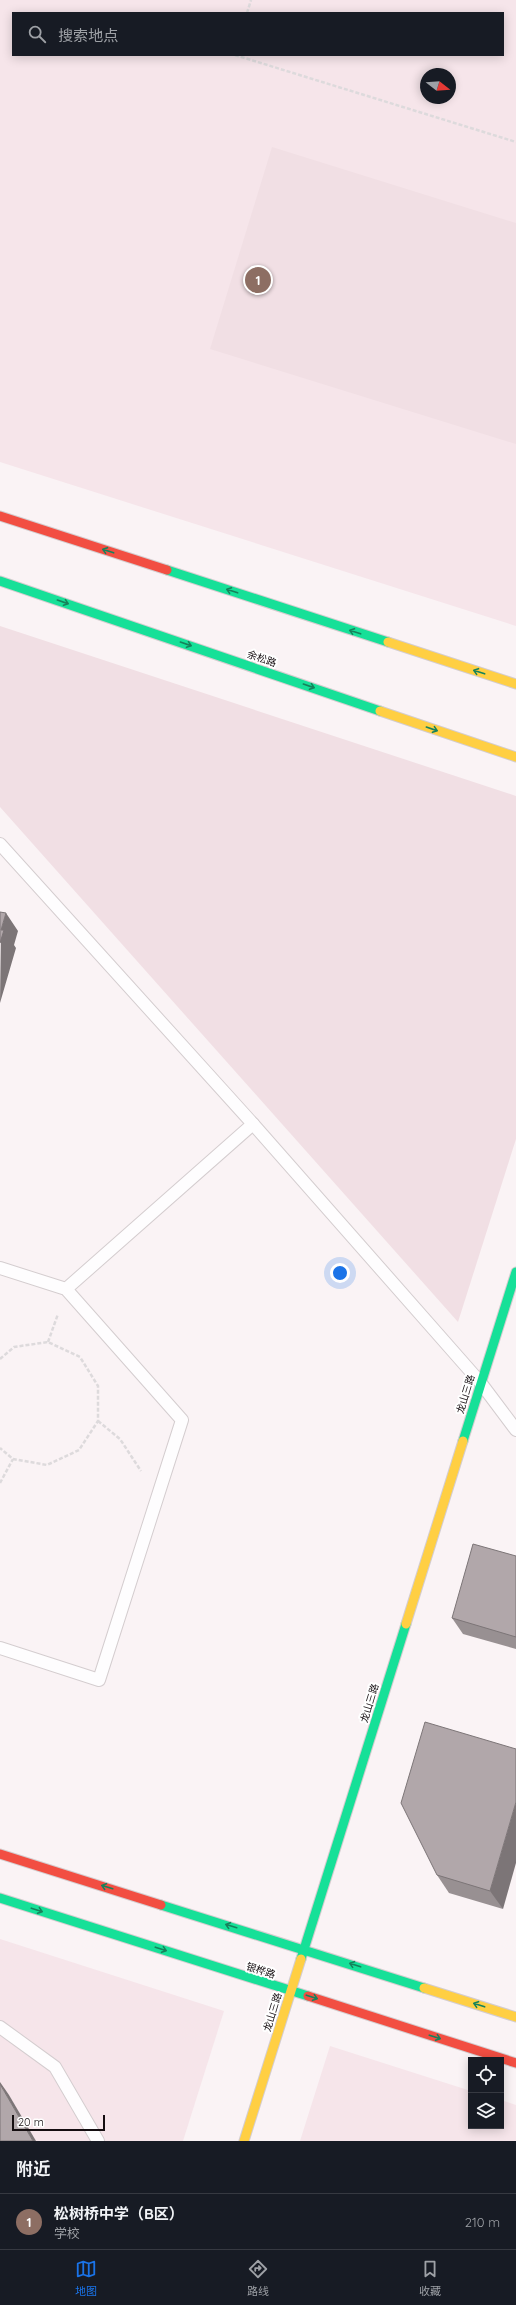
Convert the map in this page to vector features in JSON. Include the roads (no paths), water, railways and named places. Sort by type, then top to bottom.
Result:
[{"type":"main road","points":[[0,516],[516,684]]},
{"type":"main road","name":"余松路","points":[[0,581],[516,757]]},
{"type":"main road","points":[[0,588],[46,596]]},
{"type":"main road","points":[[507,754],[516,762]]},
{"type":"main road","name":"龙山三路","points":[[244,2141],[480,1382],[516,1272]]},
{"type":"main road","points":[[0,1854],[516,2017]]},
{"type":"main road","name":"银桦路","points":[[0,1898],[516,2063]]},
{"type":"lane","points":[[0,844],[253,1124],[480,1382],[516,1430]]},
{"type":"lane","points":[[66,1289],[253,1124]]},
{"type":"lane","points":[[0,1268],[66,1289],[182,1420],[99,1680],[0,1648]]},
{"type":"lane","points":[[0,2027],[55,2067],[98,2141]]},
{"type":"place","name":"松树桥中学（B区）","points":[[258,280]]}]
